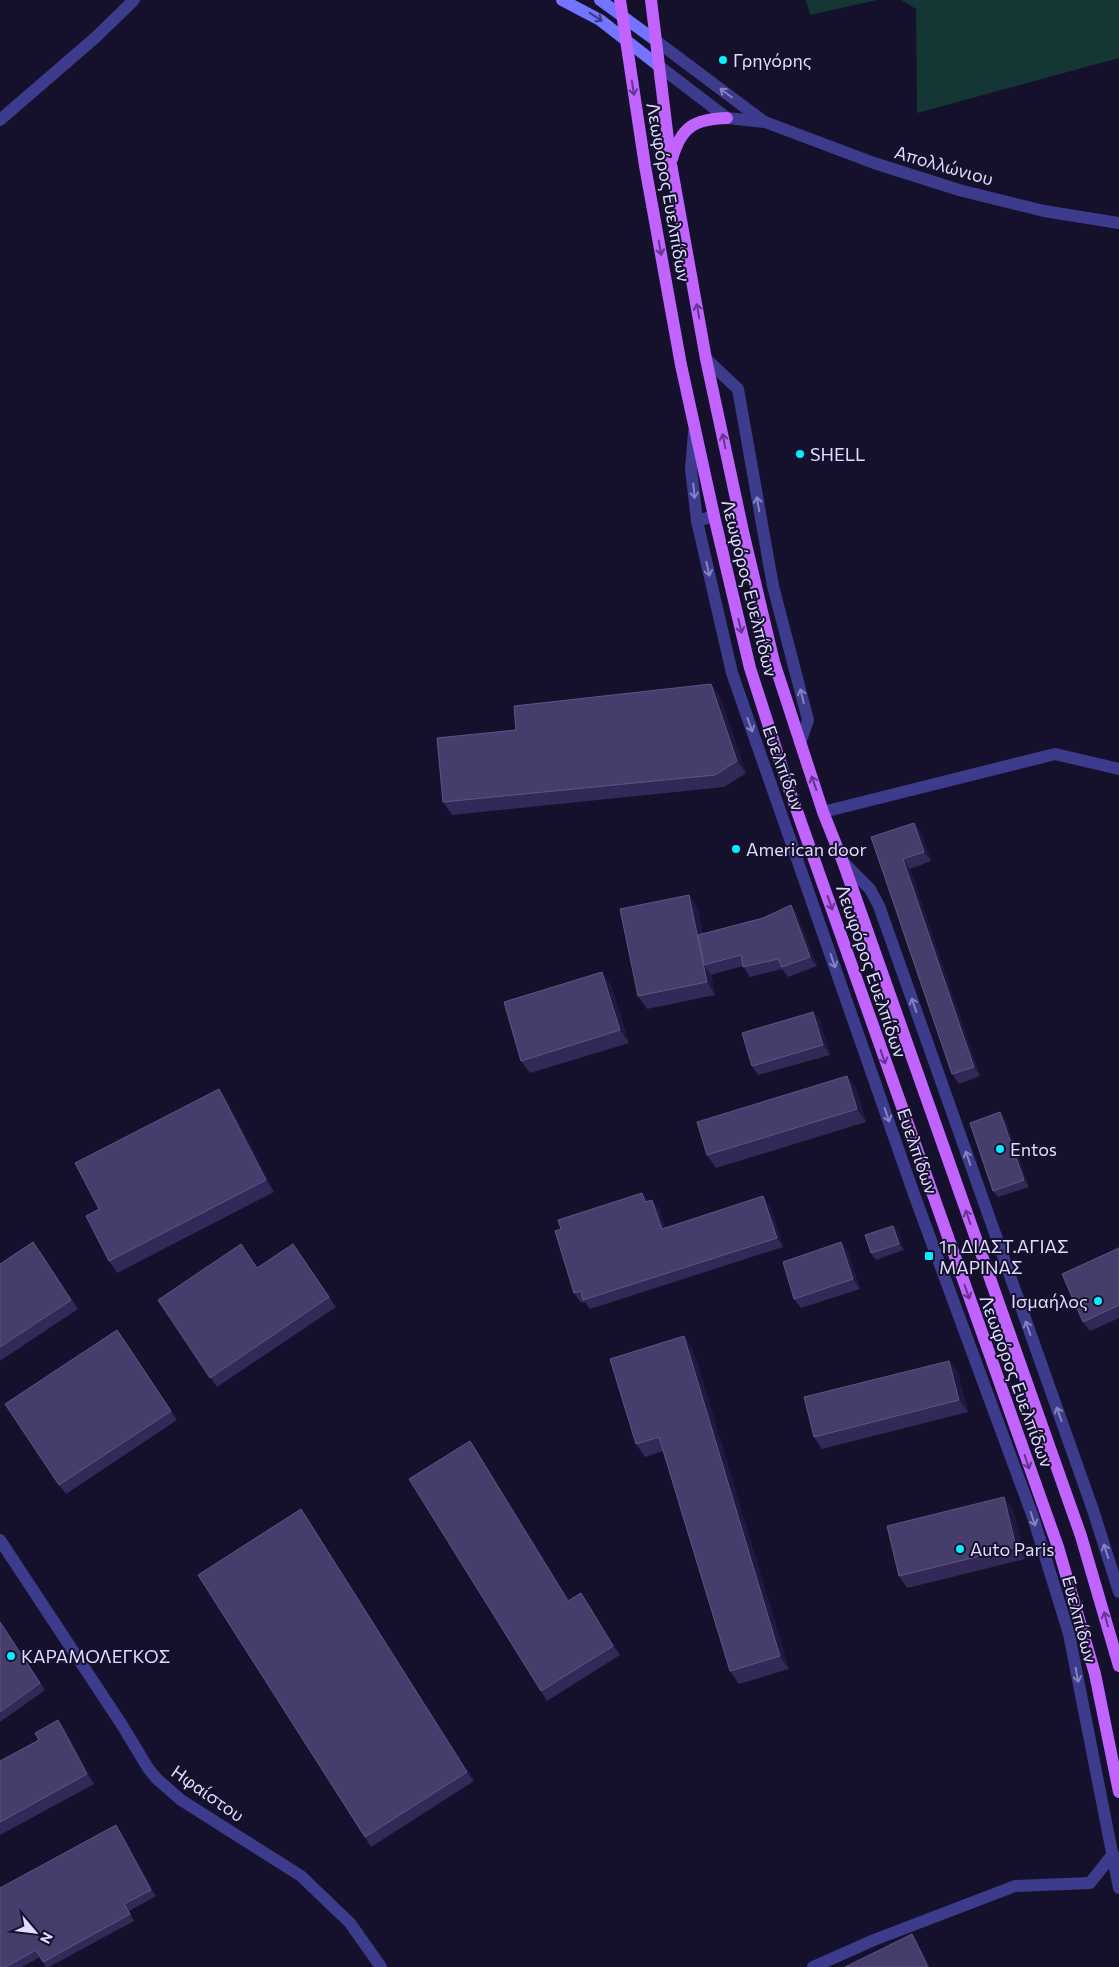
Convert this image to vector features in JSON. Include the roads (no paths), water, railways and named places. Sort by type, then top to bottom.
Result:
[{"type":"main road","points":[[562,0],[600,20],[659,66]]},
{"type":"main road","name":"Απολλώνιου","points":[[600,0],[656,40]]},
{"type":"main road","name":"Λεωφόρος Ευελπίδων","points":[[620,0],[647,176],[681,365],[750,668],[796,808],[1058,1547],[1095,1674],[1119,1792]]},
{"type":"main road","name":"Λεωφόρος Ευελπίδων","points":[[651,0],[671,164],[706,359],[744,536],[774,662],[823,812],[843,862],[1082,1536],[1119,1666]]},
{"type":"main road","points":[[671,164],[679,138],[687,129],[703,120],[727,118]]},
{"type":"street","points":[[0,120],[96,37],[134,0]]},
{"type":"street","name":"Απολλώνιου","points":[[656,40],[765,122]]},
{"type":"street","points":[[659,66],[727,118]]},
{"type":"street","name":"Απολλώνιου","points":[[727,118],[765,122],[874,163],[959,190],[1044,211],[1119,223]]},
{"type":"street","name":"Ευελπίδων","points":[[706,359],[738,388],[773,586],[808,720],[800,743]]},
{"type":"street","name":"Ευελπίδων","points":[[695,425],[691,469],[697,521],[732,673],[915,1197],[1033,1517],[1069,1634],[1119,1888]]},
{"type":"street","points":[[697,521],[714,516]]},
{"type":"street","points":[[744,536],[763,530]]},
{"type":"street","points":[[732,673],[750,668]]},
{"type":"street","points":[[823,812],[1055,754],[1119,769]]},
{"type":"street","points":[[782,815],[796,808]]},
{"type":"street","points":[[843,862],[870,889],[879,906],[1093,1510],[1119,1592]]},
{"type":"street","points":[[806,882],[820,875]]},
{"type":"street","points":[[915,1197],[930,1189]]},
{"type":"street","points":[[1026,1380],[1044,1374]]},
{"type":"street","points":[[1004,1441],[1018,1436]]},
{"type":"street","name":"Ηφαίστου","points":[[0,1540],[157,1780],[181,1800],[301,1876],[350,1923],[381,1967]]},
{"type":"street","points":[[812,1967],[874,1940],[1015,1886],[1090,1883],[1113,1854]]},
{"type":"place","name":"Γρηγόρης","points":[[723,60]]},
{"type":"place","name":"SHELL","points":[[800,454]]},
{"type":"place","name":"American door","points":[[736,849]]},
{"type":"place","name":"Entos","points":[[1000,1149]]},
{"type":"place","name":"1η ΔΙΑΣΤ.ΑΓΙΑΣ ΜΑΡΙΝΑΣ","points":[[929,1256]]},
{"type":"place","name":"Ισμαήλος","points":[[1098,1301]]},
{"type":"place","name":"Auto Paris","points":[[960,1549]]},
{"type":"place","name":"ΚΑΡΑΜΟΛΕΓΚΟΣ","points":[[11,1656]]}]
